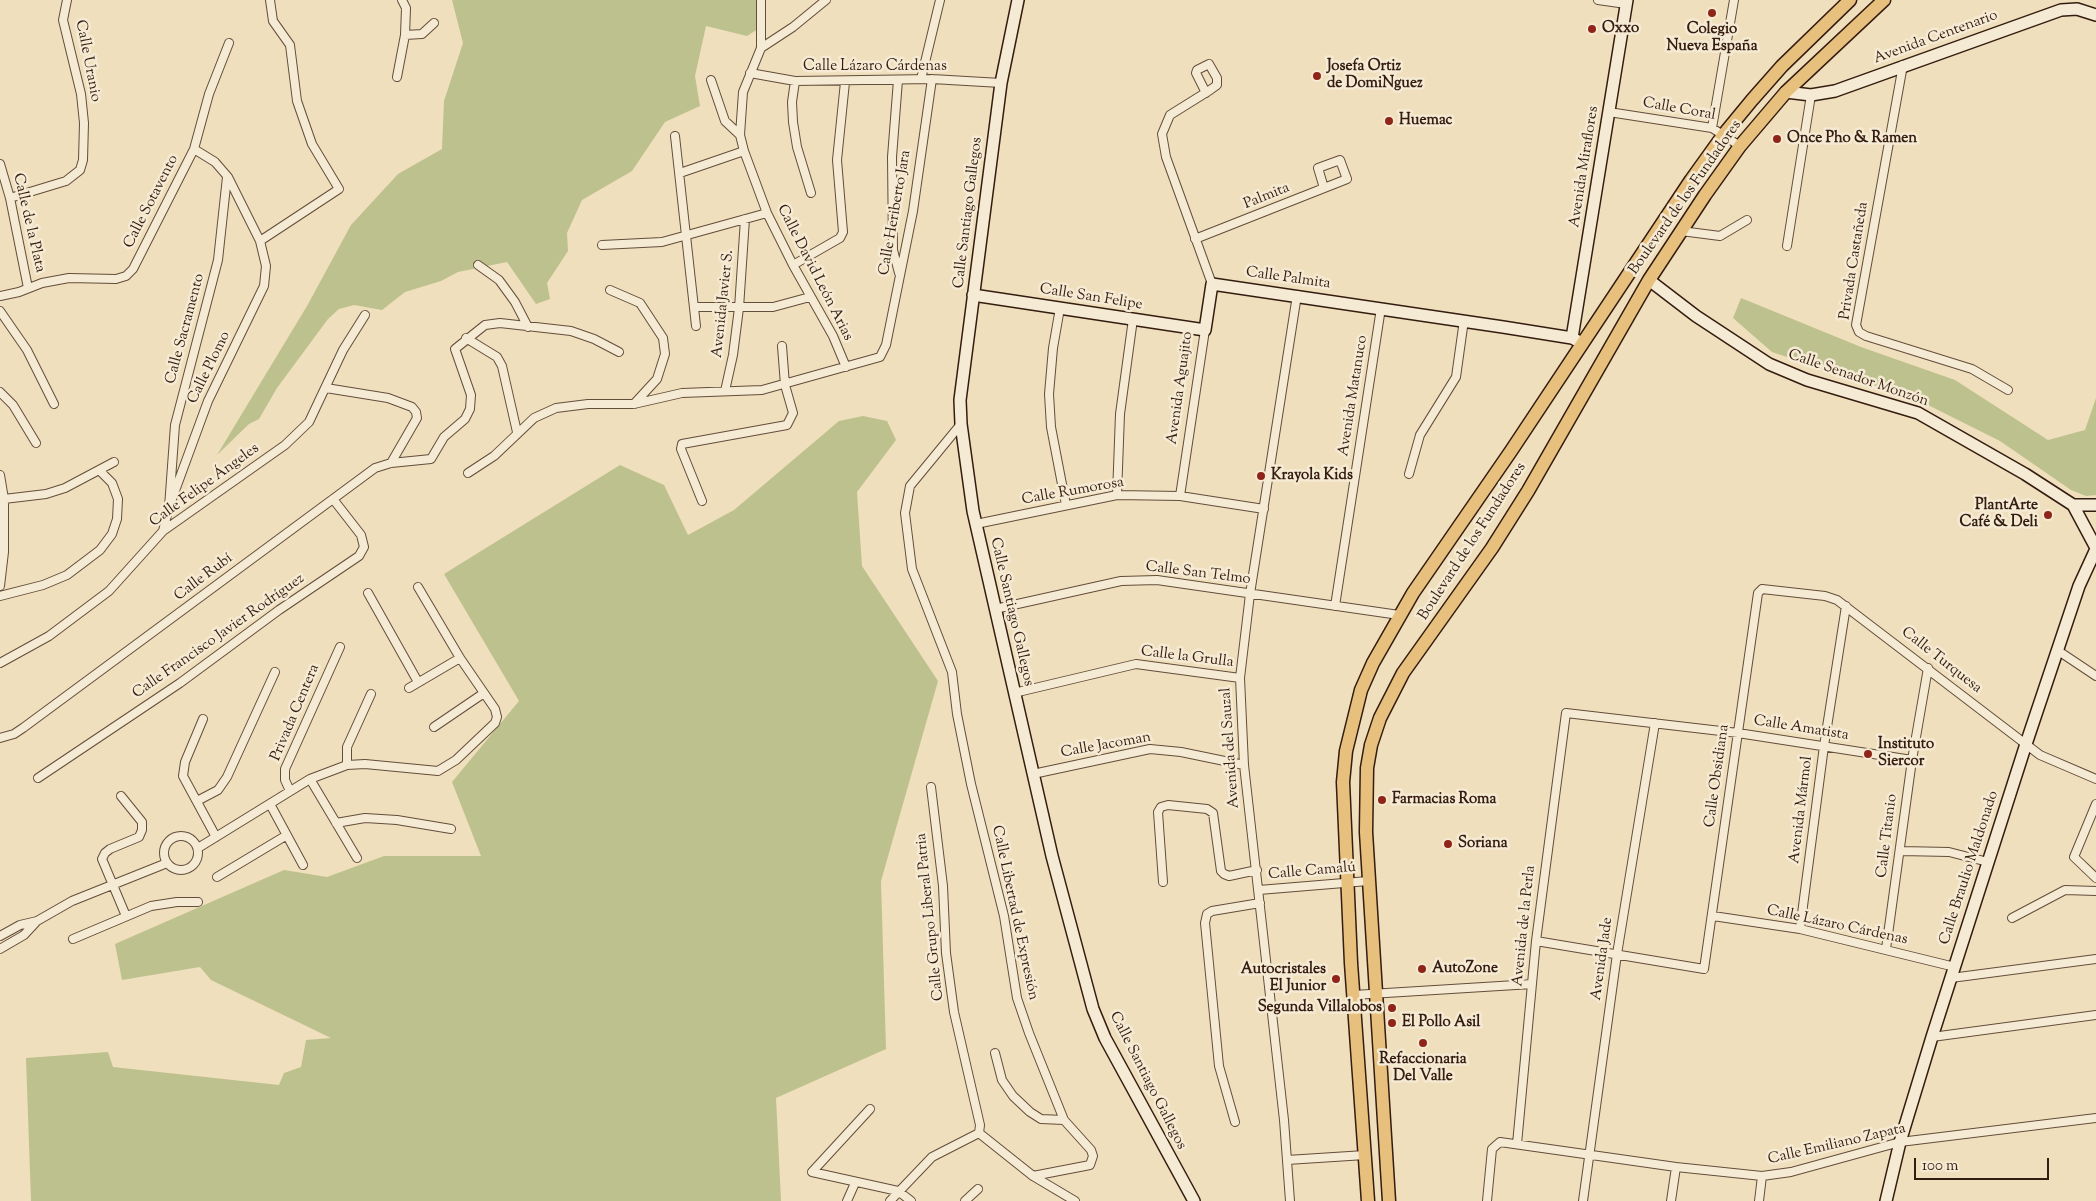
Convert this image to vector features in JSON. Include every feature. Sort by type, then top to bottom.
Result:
[{"type":"main road","name":"Boulevard de los Fundadores","points":[[1389,1201],[1368,880],[1366,815],[1367,768],[1371,745],[1380,718],[1393,690],[1492,548],[1528,491],[1649,280],[1740,146],[1786,92],[1884,0]]},
{"type":"main road","name":"Boulevard de los Fundadores","points":[[1368,1201],[1346,883],[1343,782],[1346,751],[1362,690],[1399,615],[1578,340],[1642,253],[1718,131],[1843,3]]},
{"type":"main road","points":[[1642,253],[1642,263],[1649,280]]},
{"type":"street","name":"Calle Uranio","points":[[10,198],[66,181],[80,170],[83,160],[84,124],[81,94],[63,20],[67,0]]},
{"type":"street","points":[[260,242],[339,189],[312,144],[297,101],[290,45],[274,21],[270,0]]},
{"type":"street","points":[[397,77],[405,35],[406,8],[402,0]]},
{"type":"street","points":[[761,48],[826,0]]},
{"type":"street","points":[[921,79],[940,0]]},
{"type":"street","name":"Calle Santiago Gallegos","points":[[1018,0],[1001,83],[960,400],[961,424],[976,524],[1014,693],[1052,856],[1094,1009],[1105,1038],[1194,1201]]},
{"type":"street","points":[[1598,0],[1627,2]]},
{"type":"street","points":[[1718,131],[1734,0]]},
{"type":"street","name":"Avenida Miraflores","points":[[1578,340],[1608,112],[1627,2]]},
{"type":"street","points":[[761,48],[762,3]]},
{"type":"street","name":"Avenida Centenario","points":[[1786,92],[1811,95],[1835,91],[2060,10],[2077,9],[2096,15]]},
{"type":"street","points":[[405,35],[422,34],[434,23]]},
{"type":"street","name":"Calle Sotavento","points":[[28,288],[69,278],[116,279],[126,276],[133,269],[194,149],[210,94],[229,43]]},
{"type":"street","name":"Calle David León Arias","points":[[761,48],[743,92],[740,135],[744,152],[767,213],[810,297],[833,336],[846,367]]},
{"type":"street","name":"Privada Castañeda","points":[[1904,65],[1856,325],[1859,332],[1866,336],[1972,370],[2008,390]]},
{"type":"street","name":"Calle Lázaro Cárdenas","points":[[750,73],[795,81],[845,82],[932,79],[1001,83]]},
{"type":"street","name":"Calle Heriberto Jara","points":[[846,367],[880,357],[884,351],[913,212],[932,79]]},
{"type":"street","points":[[711,80],[725,121],[740,135]]},
{"type":"street","points":[[898,80],[892,158],[893,250],[899,273]]},
{"type":"street","points":[[795,81],[792,102],[793,122],[797,147],[811,193]]},
{"type":"street","points":[[793,265],[840,238],[843,232],[837,160],[845,82]]},
{"type":"street","points":[[1208,92],[1170,115],[1162,134],[1166,156],[1212,284]]},
{"type":"street","points":[[1787,246],[1811,95]]},
{"type":"street","name":"Calle Coral","points":[[1608,112],[1718,131],[1740,146]]},
{"type":"street","points":[[675,136],[696,326]]},
{"type":"street","points":[[194,149],[215,162],[228,176]]},
{"type":"street","points":[[680,173],[744,152]]},
{"type":"street","name":"Palmita","points":[[1195,239],[1348,179],[1340,160],[1318,168],[1324,188]]},
{"type":"street","name":"Calle de la Plata","points":[[0,164],[10,198],[28,288]]},
{"type":"street","name":"Calle Plomo","points":[[169,507],[208,401],[264,286],[266,266],[260,242],[228,176]]},
{"type":"street","name":"Calle Sacramento","points":[[163,531],[169,507],[176,425],[218,260],[228,176]]},
{"type":"street","points":[[602,245],[662,242],[767,213]]},
{"type":"street","name":"Avenida Javier S.","points":[[724,391],[733,355],[739,308],[745,219]]},
{"type":"street","points":[[1681,231],[1720,236],[1747,220]]},
{"type":"street","points":[[478,265],[500,280],[528,326]]},
{"type":"street","name":"Calle Senador Monzón","points":[[1649,280],[1696,316],[1769,364],[1807,380],[1918,414],[1982,448],[2073,505],[2096,548]]},
{"type":"street","name":"Calle Palmita","points":[[1212,284],[1464,320],[1578,340]]},
{"type":"street","name":"Avenida Aguajito","points":[[1180,496],[1212,284]]},
{"type":"street","points":[[0,296],[9,295],[28,288]]},
{"type":"street","points":[[610,290],[640,303],[663,338],[665,354],[657,379],[634,404]]},
{"type":"street","name":"Calle San Felipe","points":[[974,295],[1205,330]]},
{"type":"street","name":"Avenida del Sauzal","points":[[1290,1201],[1257,870],[1244,765],[1240,678],[1250,594],[1297,295]]},
{"type":"street","points":[[694,307],[773,307],[810,297]]},
{"type":"street","points":[[1060,308],[1053,348],[1049,394],[1052,427],[1066,505]]},
{"type":"street","name":"Avenida Matanuco","points":[[1335,606],[1381,308]]},
{"type":"street","points":[[0,310],[27,350],[54,404]]},
{"type":"street","name":"Calle Felipe Ángeles","points":[[0,663],[49,636],[110,591],[163,531],[285,445],[309,422],[344,350],[364,315]]},
{"type":"street","points":[[1117,495],[1120,414],[1133,319]]},
{"type":"street","points":[[1409,474],[1420,435],[1456,377],[1464,320]]},
{"type":"street","points":[[518,432],[502,366],[497,357],[466,338],[485,325],[500,323],[571,331],[594,339],[618,352]]},
{"type":"street","name":"Calle Rubí","points":[[0,738],[14,734],[23,728],[375,468],[391,463],[431,459],[444,437],[464,419],[470,410],[472,395],[455,349],[466,338]]},
{"type":"street","points":[[702,501],[681,449],[682,444],[787,425],[792,413],[785,385],[782,346]]},
{"type":"street","points":[[468,473],[494,456],[534,418],[556,408],[588,404],[634,404],[682,393],[762,390],[846,367]]},
{"type":"street","points":[[326,388],[388,398],[412,407],[416,412],[417,418],[391,463]]},
{"type":"street","points":[[0,392],[13,405],[36,443]]},
{"type":"street","name":"Calle Libertad de Expresión","points":[[961,424],[910,486],[905,513],[912,569],[952,672],[957,714],[969,776],[1004,916],[1017,998],[1064,1120],[1091,1150],[1093,1160],[1090,1165],[1033,1176]]},
{"type":"street","points":[[4,499],[46,494],[64,488],[114,462]]},
{"type":"street","points":[[0,596],[43,585],[67,575],[100,550],[108,539],[117,518],[118,499],[112,483],[100,470]]},
{"type":"street","points":[[0,475],[4,499],[4,552],[0,586]]},
{"type":"street","name":"Calle Rumorosa","points":[[976,524],[1117,495],[1180,496],[1264,509]]},
{"type":"street","name":"Calle Francisco Javier Rodríguez","points":[[38,778],[180,683],[279,610],[359,556],[364,547],[361,535],[333,499]]},
{"type":"street","points":[[2073,505],[2096,505]]},
{"type":"street","name":"Calle Braulio Maldonado","points":[[1886,1201],[1900,1142],[1988,862],[2057,650],[2096,548]]},
{"type":"street","name":"Calle San Telmo","points":[[995,609],[1120,581],[1157,580],[1399,615]]},
{"type":"street","points":[[198,848],[310,779],[347,765],[365,764],[438,771],[456,760],[495,724],[495,709],[460,658],[418,587]]},
{"type":"street","name":"Calle Turquesa","points":[[1762,589],[1825,596],[1846,606],[2040,755],[2096,779]]},
{"type":"street","name":"Calle Obsidiana","points":[[1617,954],[1704,969],[1758,593],[1762,589]]},
{"type":"street","points":[[368,593],[418,682]]},
{"type":"street","name":"Avenida Mármol","points":[[1800,929],[1824,746],[1846,606]]},
{"type":"street","name":"Privada Centera","points":[[290,791],[285,780],[285,769],[340,647]]},
{"type":"street","points":[[2057,650],[2096,676]]},
{"type":"street","points":[[409,688],[460,658]]},
{"type":"street","name":"Calle la Grulla","points":[[1014,693],[1136,664],[1148,664],[1240,678]]},
{"type":"street","name":"Calle Titanio","points":[[1886,949],[1901,851],[1912,760],[1928,668]]},
{"type":"street","points":[[198,801],[218,790],[227,777],[275,672]]},
{"type":"street","points":[[434,728],[484,693]]},
{"type":"street","points":[[347,765],[347,747],[371,694]]},
{"type":"street","name":"Calle Amatista","points":[[1566,713],[1738,733],[1912,760]]},
{"type":"street","name":"Avenida de la Perla","points":[[1517,1144],[1536,941],[1566,713]]},
{"type":"street","points":[[203,719],[185,762],[183,776],[216,837]]},
{"type":"street","name":"Avenida Jade","points":[[1583,1201],[1617,954],[1655,723]]},
{"type":"street","name":"Calle Jacoman","points":[[1033,774],[1150,749],[1181,752],[1244,765]]},
{"type":"street","points":[[310,779],[357,858]]},
{"type":"street","name":"Calle Grupo Liberal Patria","points":[[931,787],[943,886],[946,953],[954,1012],[980,1126],[979,1133]]},
{"type":"street","points":[[121,796],[142,822],[142,830],[139,837],[104,853],[102,859],[126,916]]},
{"type":"street","points":[[270,804],[303,865]]},
{"type":"street","points":[[2096,804],[2074,857],[2096,878]]},
{"type":"street","points":[[1163,882],[1158,812],[1161,807],[1168,805],[1207,809],[1213,813],[1221,871],[1224,874],[1229,876],[1257,870]]},
{"type":"street","points":[[336,822],[366,818],[397,820],[451,829]]},
{"type":"street","points":[[218,877],[287,835]]},
{"type":"street","points":[[188,837],[198,848],[198,858],[189,869],[179,870],[167,863],[164,849],[174,838],[188,837]]},
{"type":"street","points":[[1901,851],[1949,852],[1988,862]]},
{"type":"street","points":[[0,949],[24,934],[37,921],[72,901],[167,863]]},
{"type":"street","name":"Calle Camalú","points":[[1259,890],[1368,880]]},
{"type":"street","points":[[2012,918],[2065,890],[2096,891]]},
{"type":"street","points":[[73,939],[151,906],[177,902],[198,902]]},
{"type":"street","points":[[1235,1122],[1220,1066],[1205,923],[1207,914],[1212,911],[1260,903]]},
{"type":"street","name":"Calle Lázaro Cárdenas","points":[[1712,916],[1800,929],[1886,949],[1953,973],[2096,959]]},
{"type":"street","points":[[0,936],[20,925],[37,921]]},
{"type":"street","points":[[1536,941],[1617,954]]},
{"type":"street","points":[[1354,995],[1532,984]]},
{"type":"street","points":[[1932,1037],[2096,1015]]},
{"type":"street","points":[[995,1053],[1002,1080],[1013,1096],[1030,1112],[1041,1119],[1064,1120]]},
{"type":"street","points":[[870,1109],[812,1172],[898,1191],[911,1201]]},
{"type":"street","name":"Calle Emiliano Zapata","points":[[1487,1201],[1492,1149],[1495,1144],[1500,1142],[1676,1168],[1762,1176],[1791,1172],[1900,1142],[2096,1118]]},
{"type":"street","points":[[890,1201],[932,1157],[979,1133],[1033,1176],[1075,1201]]},
{"type":"street","points":[[1287,1160],[1365,1155]]},
{"type":"street","points":[[1671,1201],[1676,1168]]},
{"type":"street","points":[[1759,1201],[1762,1176]]},
{"type":"street","points":[[847,1201],[855,1183]]},
{"type":"street","points":[[965,1201],[978,1189]]},
{"type":"green space","points":[[452,0],[756,0],[762,6],[761,27],[747,36],[706,26],[695,76],[700,106],[665,122],[632,171],[582,200],[567,233],[568,251],[547,283],[550,299],[536,304],[507,262],[458,272],[441,281],[405,292],[382,310],[354,305],[339,309],[328,319],[277,388],[259,419],[249,424],[217,455],[307,306],[351,225],[398,174],[442,149],[444,101],[463,43]]},
{"type":"green space","points":[[1741,298],[1861,347],[1955,380],[2048,440],[2085,430],[2096,398],[2096,495],[2086,496],[2071,490],[2000,441],[1920,401],[1772,352],[1733,318]]},
{"type":"green space","points":[[863,416],[887,421],[896,440],[857,492],[862,566],[938,681],[881,881],[886,1049],[776,1098],[781,1201],[31,1201],[26,1058],[108,1052],[113,1067],[279,1085],[284,1073],[301,1067],[306,1040],[331,1038],[211,980],[200,967],[122,980],[115,944],[284,870],[327,877],[384,856],[481,856],[452,782],[519,701],[444,574],[620,465],[664,485],[688,535],[734,510],[839,421]]},
{"type":"place","name":"Colegio Nueva España","points":[[1712,13]]},
{"type":"place","name":"Oxxo","points":[[1592,29]]},
{"type":"place","name":"Josefa Ortiz de DomiNguez","points":[[1317,76]]},
{"type":"place","name":"Huemac","points":[[1389,121]]},
{"type":"place","name":"Once Pho & Ramen","points":[[1777,139]]},
{"type":"place","name":"Krayola Kids","points":[[1261,476]]},
{"type":"place","name":"PlantArte Café & Deli","points":[[2048,515]]},
{"type":"place","name":"Instituto Siercor","points":[[1868,754]]},
{"type":"place","name":"Farmacias Roma","points":[[1382,800]]},
{"type":"place","name":"Soriana","points":[[1448,844]]},
{"type":"place","name":"AutoZone","points":[[1422,969]]},
{"type":"place","name":"Autocristales El Junior","points":[[1336,979]]},
{"type":"place","name":"Segunda Villalobos","points":[[1392,1008]]},
{"type":"place","name":"El Pollo Asil","points":[[1392,1023]]},
{"type":"place","name":"Refaccionaria Del Valle","points":[[1423,1043]]}]
